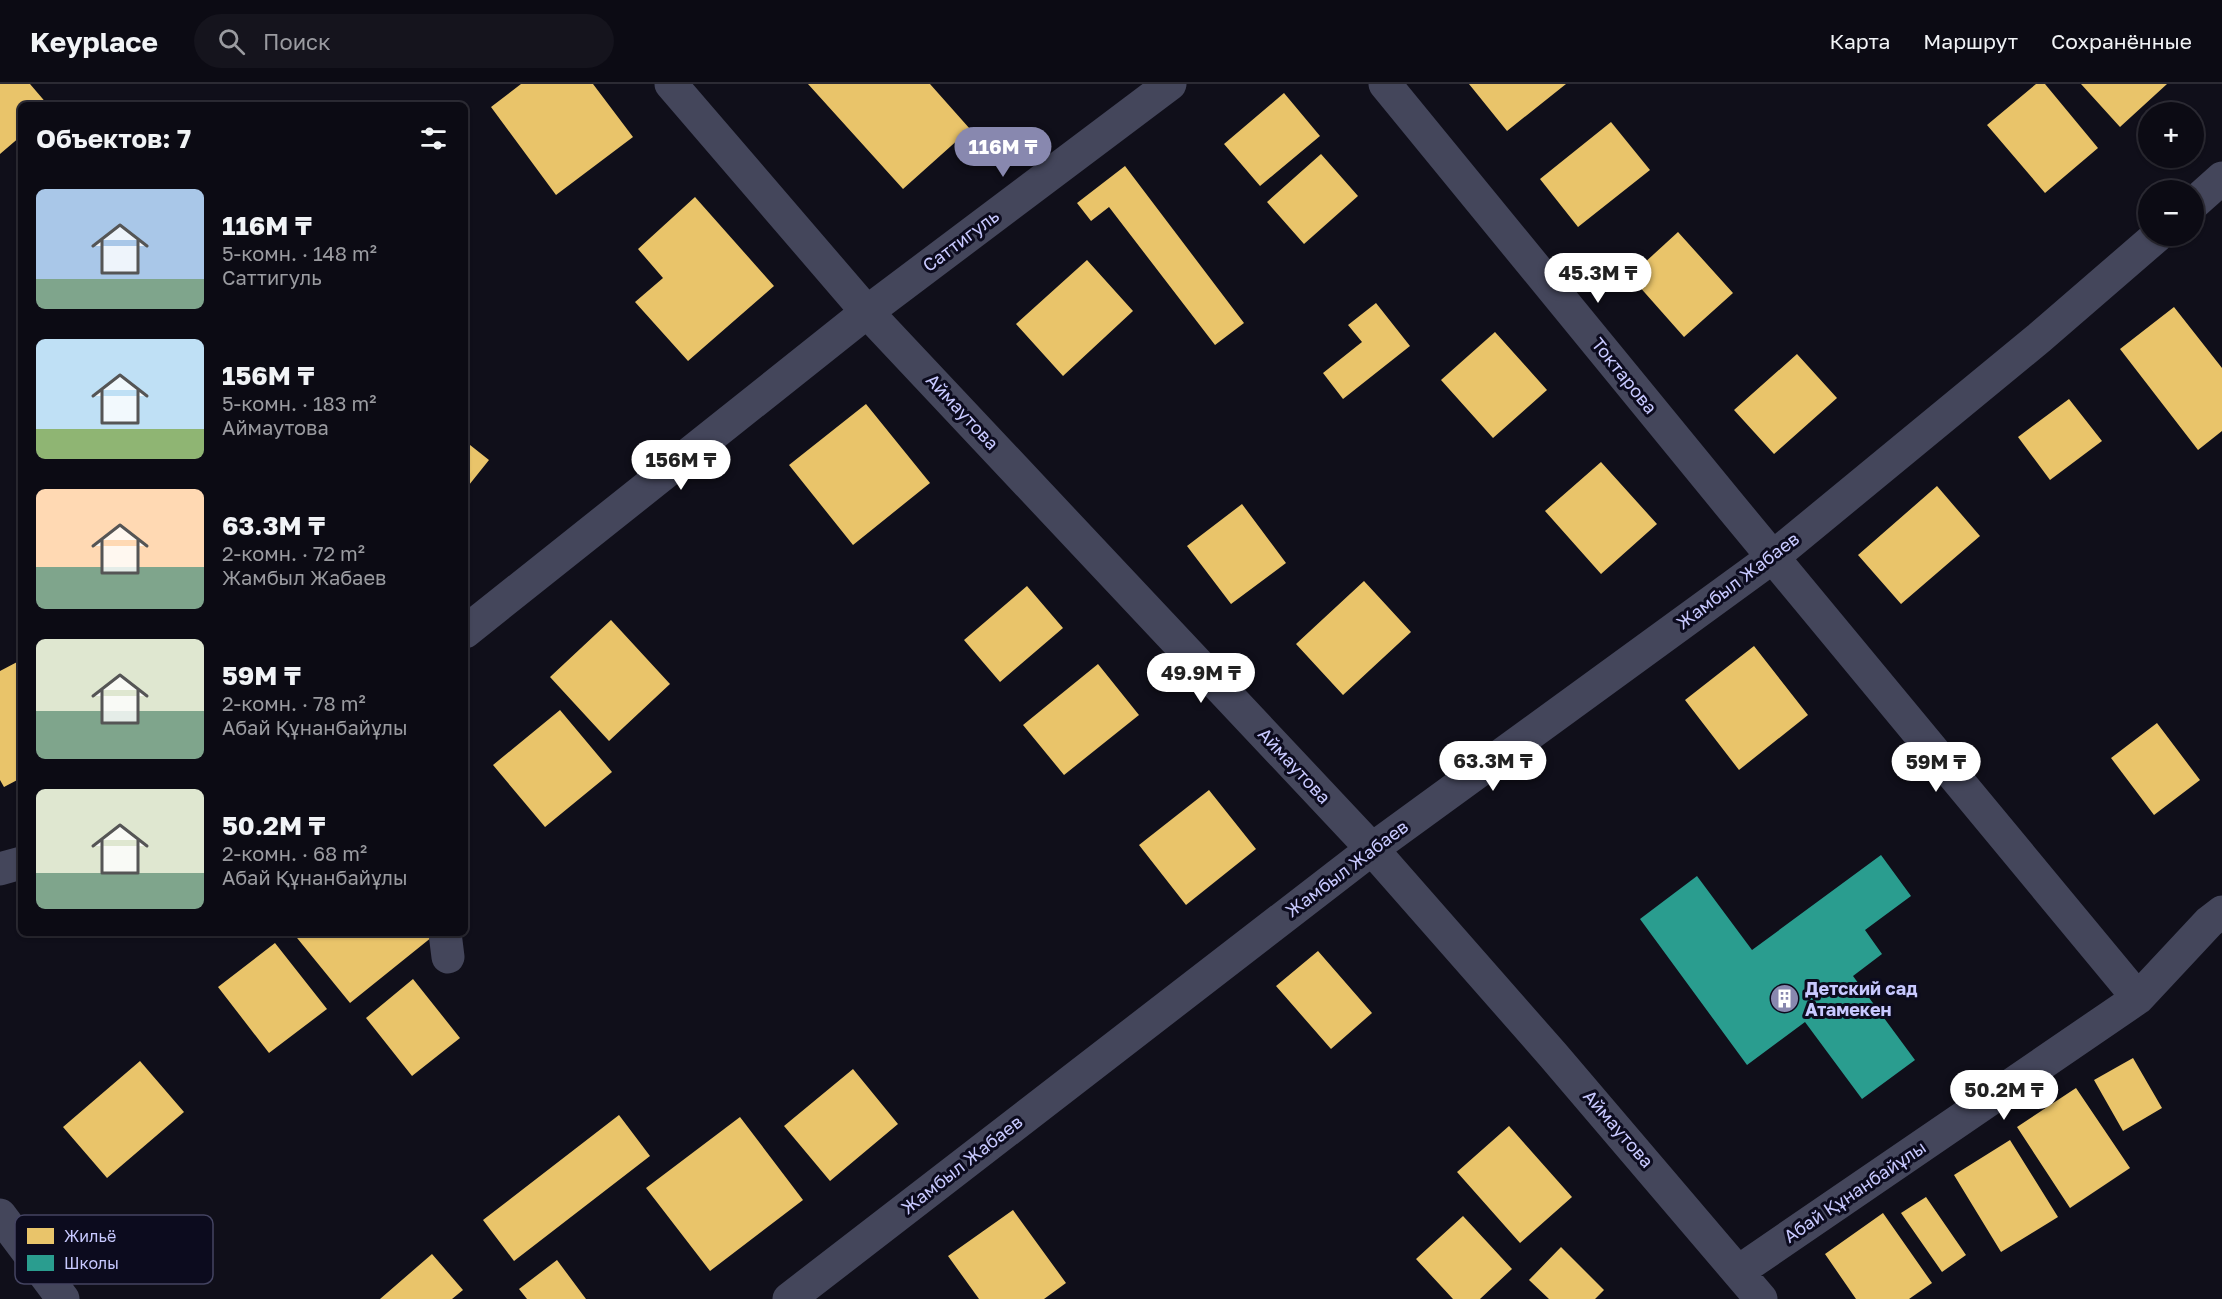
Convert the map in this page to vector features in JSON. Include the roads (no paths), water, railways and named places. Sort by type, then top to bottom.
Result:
[{"type":"street","name":"Аймаутова","points":[[671,84],[867,312],[1372,849],[1545,1046],[1761,1299]]},
{"type":"street","name":"Саттигуль","points":[[468,630],[867,312],[1170,84]]},
{"type":"street","name":"Токтарова","points":[[1385,84],[2138,998]]},
{"type":"street","points":[[2204,194],[2222,178]]},
{"type":"street","name":"Жамбыл Жабаев","points":[[789,1299],[1372,849],[1773,557],[2040,338],[2146,246]]},
{"type":"street","points":[[0,869],[18,864]]},
{"type":"street","name":"Абай Құнанбайұлы","points":[[1739,1271],[2138,998],[2209,922],[2222,912]]},
{"type":"street","points":[[0,1215],[15,1235]]},
{"type":"street","points":[[52,1284],[63,1299]]},
{"type":"place","name":"Детский сад Атамекен","points":[[1784,999]]}]
